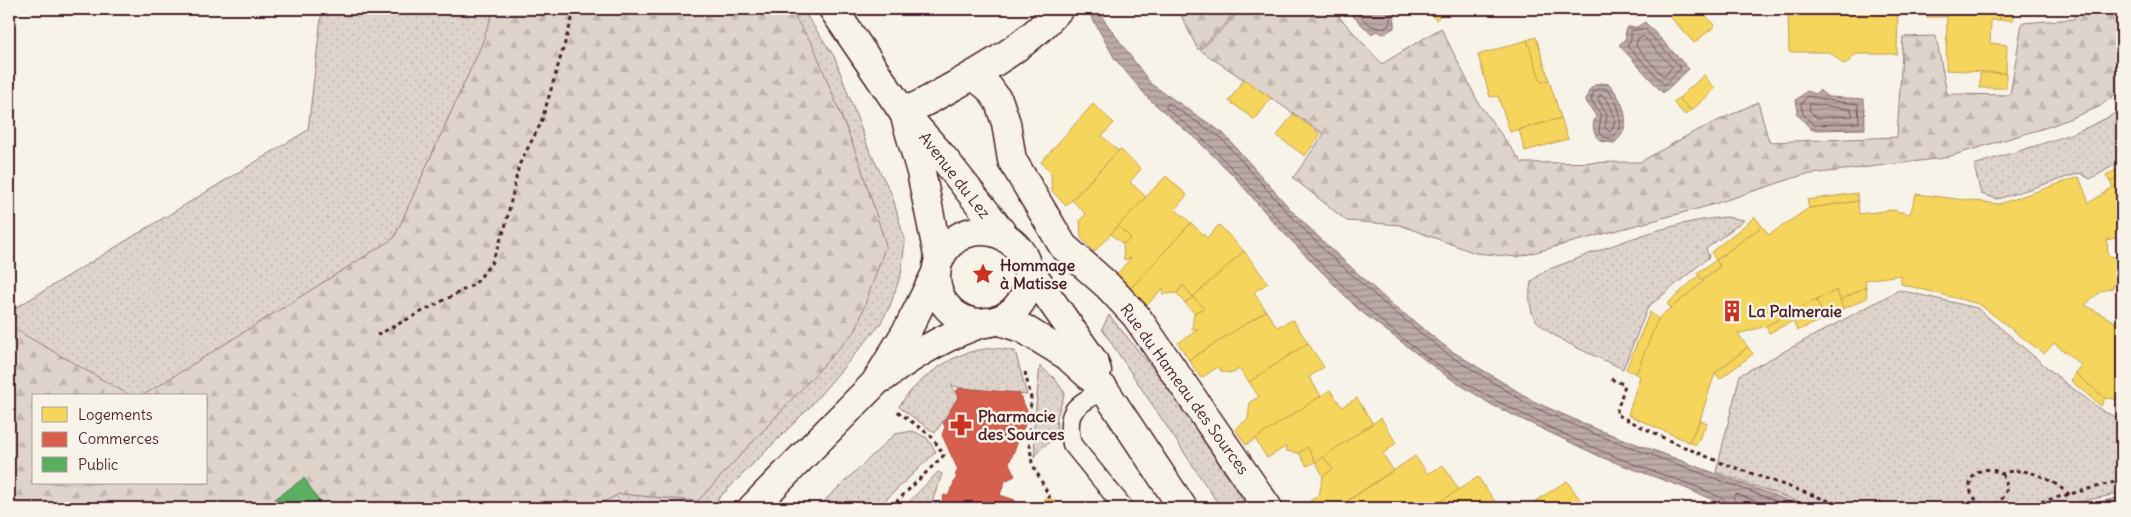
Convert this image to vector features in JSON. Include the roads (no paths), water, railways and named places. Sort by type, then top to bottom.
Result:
[{"type":"street","name":"Avenue du Lez","points":[[833,9],[903,112],[936,149],[1007,239]]},
{"type":"street","points":[[903,112],[925,104],[974,76],[1018,47],[1059,9]]},
{"type":"street","name":"Rue du Hameau des Sources","points":[[974,76],[988,88],[998,102],[1006,123],[1012,160],[1063,246],[1108,286],[1136,316],[1268,508]]},
{"type":"street","name":"Avenue du Lez","points":[[903,112],[921,172],[938,267]]},
{"type":"street","points":[[875,383],[909,327],[938,267],[952,243],[966,234],[986,231],[1007,239],[1015,246],[1094,362],[1104,389],[1183,508]]},
{"type":"street","points":[[752,508],[875,383],[931,345],[950,335],[1012,312],[1022,298],[1027,282],[1026,264]]},
{"type":"street","points":[[938,267],[940,294],[952,311],[964,319],[991,321],[1024,329],[1066,355],[1104,389]]},
{"type":"lane","points":[[1104,389],[1073,410],[1068,422],[1072,444],[1124,508]]},
{"type":"water","points":[[1087,9],[1096,9],[1151,84],[1223,133],[1292,211],[1330,248],[1388,301],[1450,350],[1535,402],[1594,428],[1808,508],[1729,507],[1685,488],[1603,458],[1492,405],[1445,375],[1359,310],[1275,224],[1234,176],[1199,142],[1149,99],[1115,59]]},
{"type":"water","points":[[1346,9],[1396,9],[1398,11],[1395,14],[1394,28],[1383,34],[1377,31],[1371,34]]},
{"type":"water","points":[[1645,22],[1689,69],[1663,93],[1619,45],[1626,38],[1625,30],[1628,27],[1637,27]]},
{"type":"water","points":[[1600,83],[1609,84],[1614,90],[1625,114],[1624,129],[1614,143],[1600,141],[1594,132],[1593,126],[1596,116],[1586,101],[1590,89]]},
{"type":"water","points":[[1819,90],[1828,97],[1864,99],[1865,129],[1812,130],[1796,113],[1798,111],[1796,100],[1807,91],[1816,94]]},
{"type":"water","points":[[2122,497],[2122,508],[2071,508]]},
{"type":"place","name":"Hommage à Matisse","points":[[983,274]]},
{"type":"place","name":"La Palmeraie","points":[[1732,311]]},
{"type":"place","name":"Pharmacie des Sources","points":[[961,425]]}]
